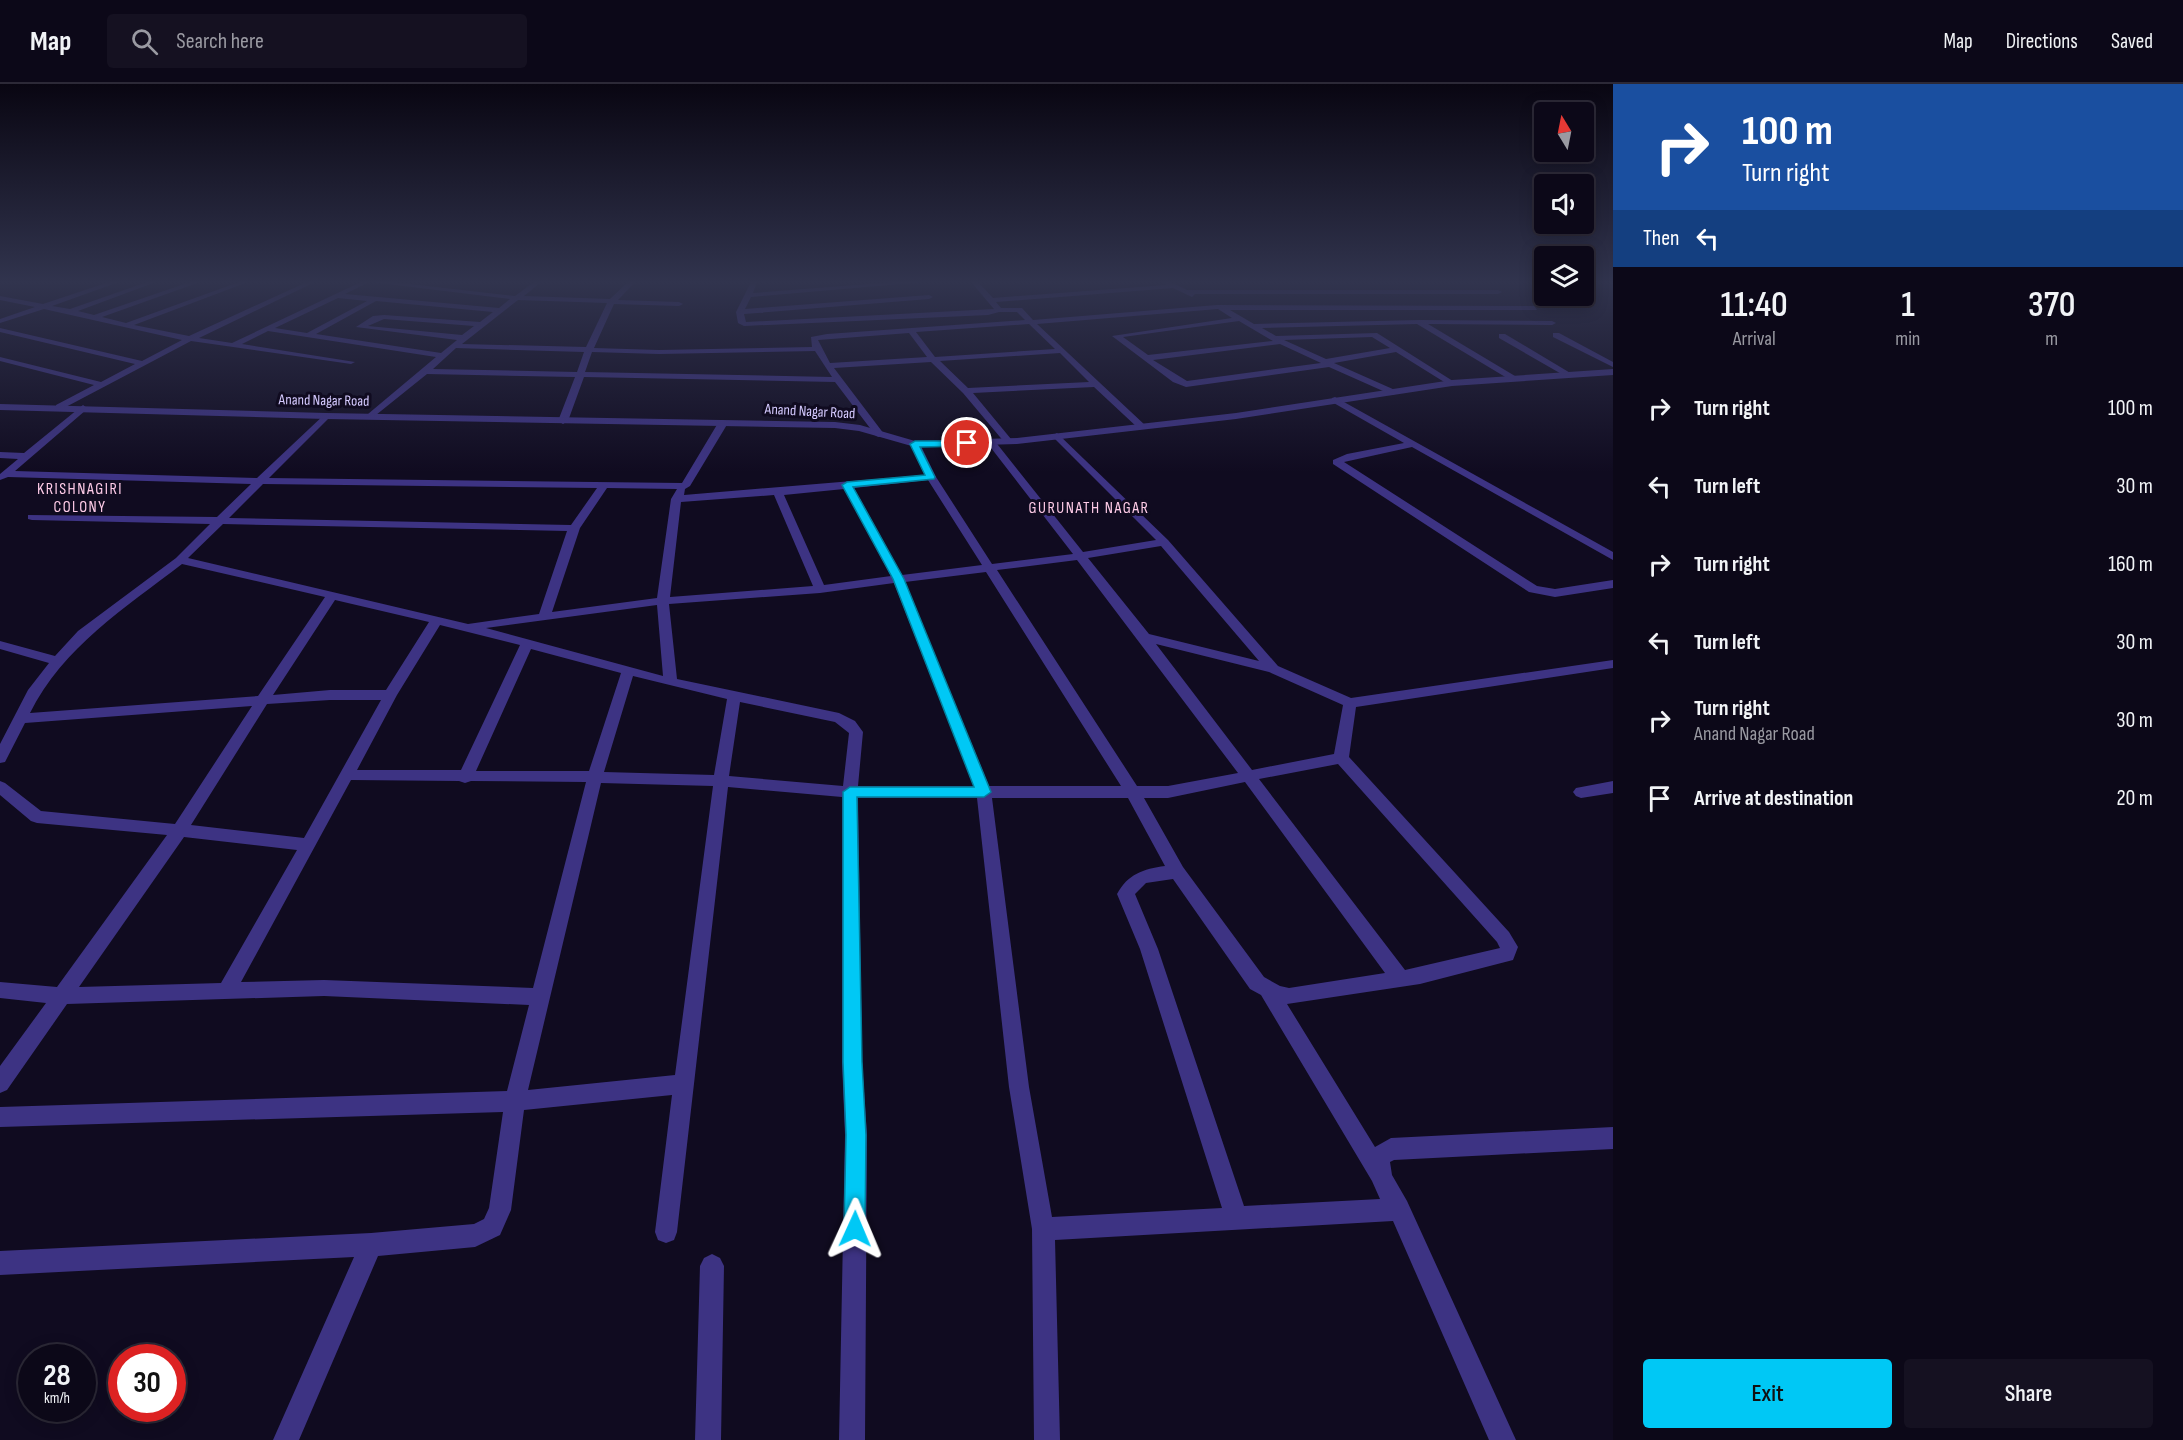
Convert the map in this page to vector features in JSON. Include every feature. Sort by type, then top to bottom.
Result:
[{"type":"street","points":[[66,345],[146,364]]},
{"type":"street","points":[[59,408],[179,345]]},
{"type":"street","points":[[235,345],[351,362]]},
{"type":"street","points":[[374,345],[442,356]]},
{"type":"street","points":[[563,421],[591,345]]},
{"type":"street","points":[[815,345],[879,434]]},
{"type":"street","points":[[922,345],[966,391],[1008,441]]},
{"type":"street","points":[[1054,345],[1141,426]]},
{"type":"street","points":[[1129,345],[1176,381],[1186,384],[1328,363],[1398,349]]},
{"type":"street","points":[[1146,358],[1239,345]]},
{"type":"street","points":[[1289,345],[1392,392]]},
{"type":"street","points":[[1392,345],[1452,383]]},
{"type":"street","points":[[1458,345],[1512,378]]},
{"type":"street","points":[[1518,345],[1568,374]]},
{"type":"street","points":[[1576,345],[1613,365]]},
{"type":"street","points":[[371,416],[454,346],[590,348],[659,352],[816,349]]},
{"type":"street","points":[[828,366],[1060,351]]},
{"type":"street","points":[[0,358],[104,385]]},
{"type":"street","points":[[425,371],[840,380]]},
{"type":"street","name":"Anand Nagar Road","points":[[0,407],[326,416],[835,425],[860,428],[915,444],[991,442],[1057,436],[1236,416],[1452,383],[1613,372]]},
{"type":"street","points":[[966,391],[1095,384]]},
{"type":"street","points":[[1335,400],[1613,557]]},
{"type":"street","points":[[3,476],[83,408]]},
{"type":"street","points":[[0,758],[35,690],[57,661],[83,634],[180,560],[326,416]]},
{"type":"street","points":[[670,682],[663,601],[676,499],[723,423]]},
{"type":"street","points":[[1057,436],[1164,542],[1273,669]]},
{"type":"street","points":[[991,442],[1144,637],[1400,978]]},
{"type":"street","points":[[915,444],[931,477],[987,567],[1133,792],[1177,872],[1250,975],[1268,990],[1383,1179],[1399,1209],[1503,1440]]},
{"type":"street","points":[[1414,444],[1347,457],[1337,462],[1533,589],[1555,593],[1613,584]]},
{"type":"street","points":[[0,455],[28,456]]},
{"type":"street","points":[[3,476],[685,486]]},
{"type":"street","points":[[676,499],[931,477]]},
{"type":"street","points":[[545,615],[574,528],[604,484]]},
{"type":"street","points":[[847,485],[898,579],[984,792],[1019,1087],[1042,1229],[1047,1440]]},
{"type":"street","points":[[777,492],[820,589]]},
{"type":"street","points":[[32,517],[574,528]]},
{"type":"street","points":[[467,627],[663,601],[820,589],[1081,556],[1164,542]]},
{"type":"street","points":[[180,560],[467,627],[670,682],[838,718],[850,724],[856,732],[850,792],[852,1062],[856,1135],[852,1440]]},
{"type":"street","points":[[0,1083],[180,830],[332,596]]},
{"type":"street","points":[[226,992],[390,695],[436,621]]},
{"type":"street","points":[[1144,637],[1273,669],[1350,703],[1613,664]]},
{"type":"street","points":[[465,778],[527,644]]},
{"type":"street","points":[[0,645],[57,661]]},
{"type":"street","points":[[0,1263],[371,1245],[475,1235],[492,1227],[500,1210],[515,1101],[595,777],[628,671]]},
{"type":"street","points":[[20,719],[330,695],[390,695]]},
{"type":"street","points":[[666,1232],[721,781],[734,697]]},
{"type":"street","points":[[1341,758],[1350,703]]},
{"type":"street","points":[[346,775],[465,778],[595,777],[721,781],[850,792],[1168,792],[1341,758]]},
{"type":"street","points":[[1268,990],[1289,996],[1420,976],[1507,954],[1509,947],[1503,937],[1341,758]]},
{"type":"street","points":[[0,787],[37,817],[308,845]]},
{"type":"street","points":[[1581,792],[1613,787]]},
{"type":"street","points":[[1177,872],[1141,878],[1128,887],[1126,894],[1149,949],[1237,1218]]},
{"type":"street","points":[[0,990],[61,996],[324,988],[542,997]]},
{"type":"street","points":[[0,1117],[515,1101],[685,1084]]},
{"type":"street","points":[[1383,1179],[1379,1158],[1383,1151],[1391,1149],[1613,1138]]},
{"type":"street","points":[[1042,1229],[1399,1209]]},
{"type":"street","points":[[286,1440],[371,1245]]},
{"type":"street","points":[[708,1440],[712,1266]]},
{"type":"district","name":"KRISHNAGIRI COLONY","points":[[80,497]]},
{"type":"district","name":"GURUNATH NAGAR","points":[[1089,507]]},
{"type":"route","points":[[855,1229],[856,1135],[852,1062],[850,792],[984,792],[898,579],[847,485],[931,477],[915,444],[967,443]]}]
